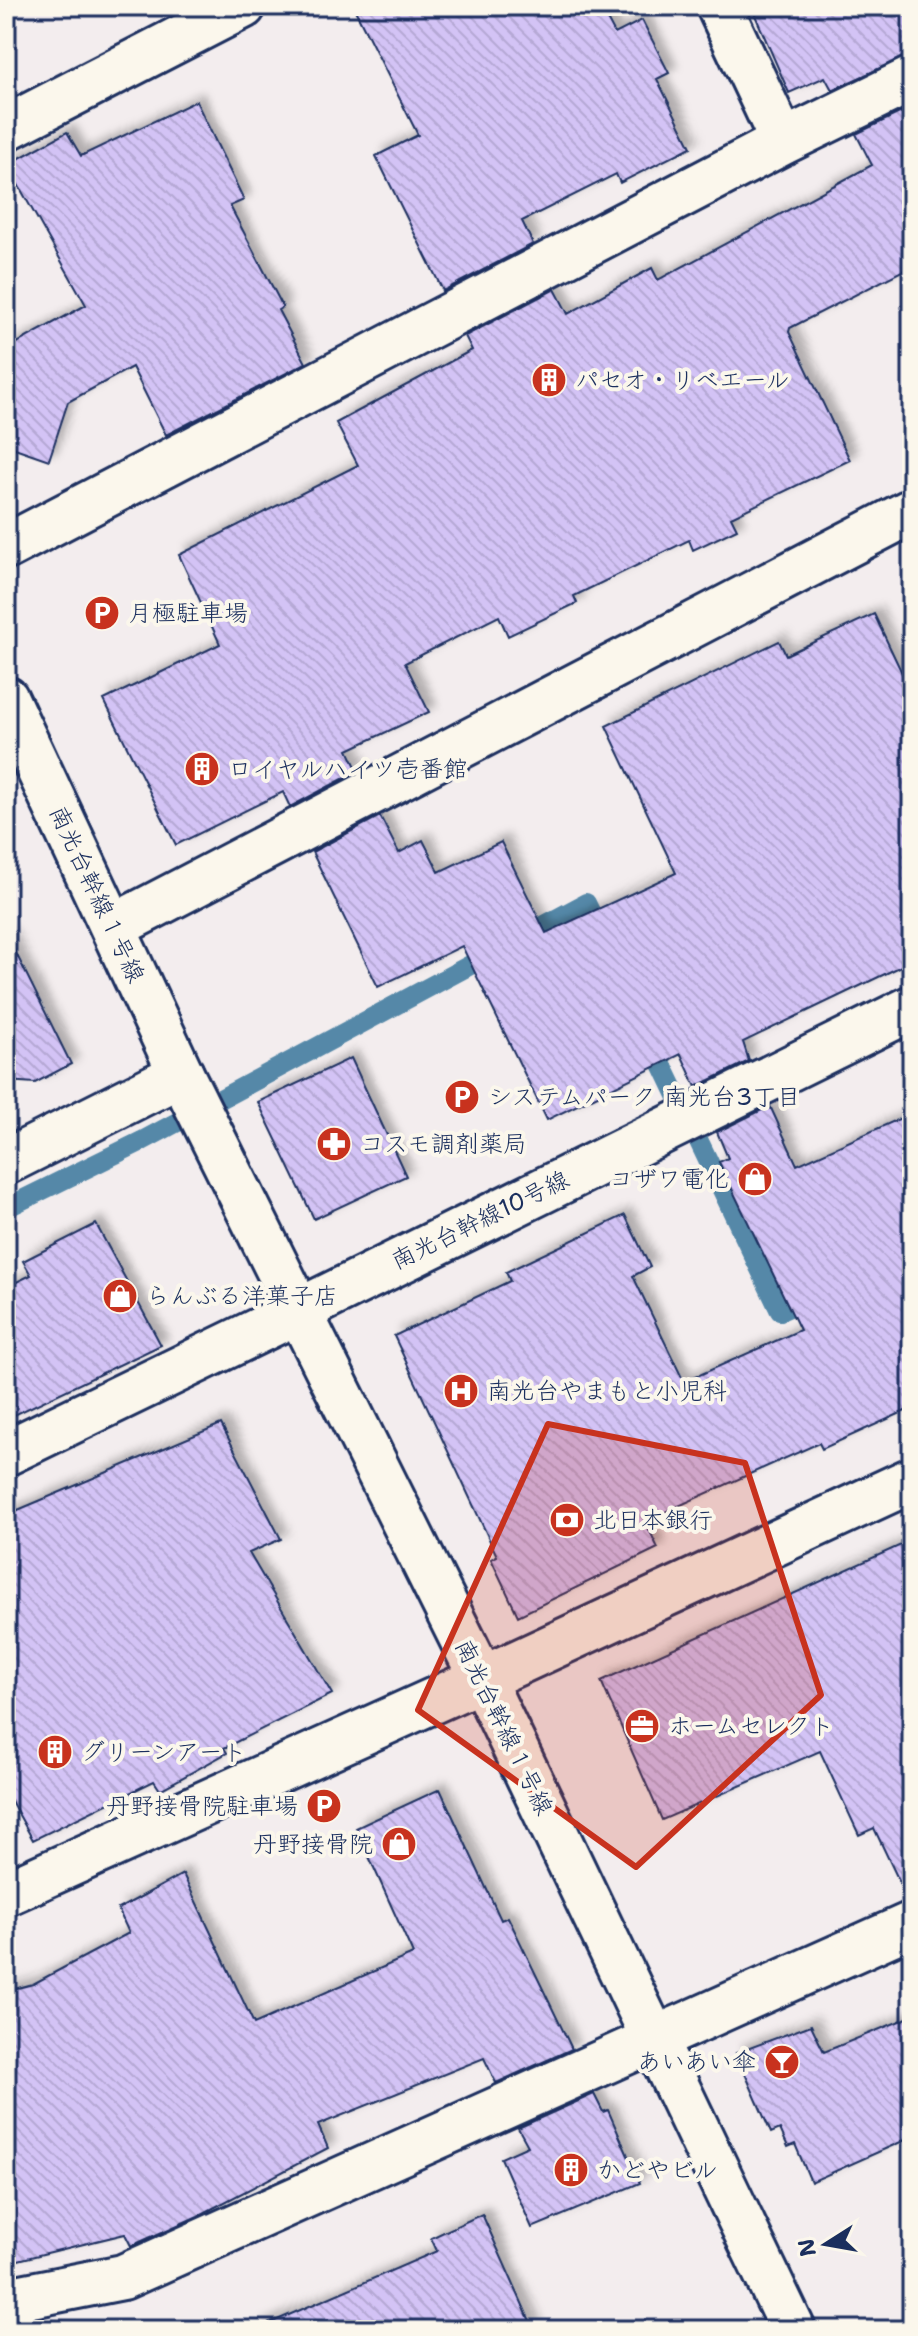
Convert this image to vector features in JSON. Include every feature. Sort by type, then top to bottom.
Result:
[{"type":"street","points":[[6,128],[243,6]]},
{"type":"street","points":[[719,6],[783,142]]},
{"type":"street","points":[[6,547],[783,142],[912,79]]},
{"type":"street","points":[[113,927],[912,511]]},
{"type":"street","name":"南光台幹線１号線","points":[[6,699],[185,1081],[482,1679],[793,2330]]},
{"type":"street","name":"南光台幹線10号線","points":[[6,1453],[912,1008]]},
{"type":"street","points":[[6,1162],[185,1081]]},
{"type":"street","points":[[6,1893],[482,1679],[912,1480]]},
{"type":"street","points":[[6,2300],[123,2277],[912,1924]]},
{"type":"highlighted area","points":[[548,1424],[745,1463],[821,1695],[636,1867],[418,1710]]},
{"type":"building","points":[[353,6],[600,6],[615,34],[642,20],[669,73],[657,79],[691,147],[620,183],[616,174],[522,221],[533,244],[443,291],[376,156],[418,135]]},
{"type":"building","points":[[751,6],[912,6],[912,54],[832,90],[825,77],[789,93]]},
{"type":"building","points":[[196,101],[244,200],[230,206],[283,307],[278,310],[306,363],[166,435],[132,367],[68,402],[49,460],[6,445],[6,349],[86,305],[7,165],[67,132],[81,156]]},
{"type":"building","points":[[912,107],[912,266],[790,328],[789,332],[850,460],[731,517],[737,529],[693,550],[689,540],[574,596],[577,603],[508,636],[499,616],[405,663],[429,712],[348,750],[358,771],[290,807],[283,792],[176,845],[104,700],[220,644],[179,555],[358,465],[336,423],[472,350],[465,336],[555,289],[568,314],[652,268],[658,280],[872,165],[856,134]]},
{"type":"building","points":[[874,614],[912,694],[912,961],[743,1042],[749,1061],[696,1087],[681,1054],[547,1120],[462,946],[378,987],[312,852],[380,816],[399,853],[423,840],[439,872],[501,842],[546,933],[676,873],[606,726],[779,641],[786,655]]},
{"type":"building","points":[[6,933],[71,1064],[35,1083],[6,1081]]},
{"type":"building","points":[[351,1058],[406,1176],[314,1219],[258,1102]]},
{"type":"building","points":[[770,1106],[797,1165],[912,1113],[912,1408],[822,1449],[819,1443],[645,1521],[658,1548],[518,1616],[491,1559],[497,1556],[394,1336],[510,1281],[506,1272],[625,1215],[650,1267],[633,1276],[684,1382],[800,1330],[719,1162],[728,1158],[717,1132]]},
{"type":"building","points":[[96,1224],[161,1345],[6,1419],[6,1287],[31,1275],[23,1261]]},
{"type":"building","points":[[221,1424],[281,1539],[249,1553],[332,1694],[224,1748],[227,1753],[160,1790],[154,1781],[33,1840],[6,1792],[6,1515]]},
{"type":"building","points":[[912,1540],[912,1899],[908,1900],[874,1828],[859,1835],[820,1751],[662,1820],[601,1681]]},
{"type":"building","points":[[440,1789],[501,1920],[508,1917],[572,2049],[496,2083],[484,2058],[318,2125],[328,2148],[198,2216],[131,2246],[125,2234],[6,2263],[6,1991],[33,1984],[129,1933],[118,1909],[183,1874],[254,2024],[413,1954],[356,1828]]},
{"type":"building","points":[[912,2016],[912,2137],[811,2182],[795,2144],[788,2147],[780,2129],[771,2133],[736,2053],[811,2025],[824,2052]]},
{"type":"building","name":"かどやビル","points":[[594,2094],[603,2112],[608,2110],[640,2183],[532,2228],[501,2158],[528,2146],[518,2128]]},
{"type":"building","points":[[482,2214],[534,2330],[254,2330],[437,2251],[431,2238]]},
{"type":"waterway","points":[[6,1208],[142,1141],[586,903],[602,936]]},
{"type":"waterway","points":[[651,1041],[780,1311],[814,1296]]},
{"type":"place","name":"パセオ・リベエール","points":[[549,380]]},
{"type":"place","name":"月極駐車場","points":[[102,613]]},
{"type":"place","name":"ロイヤルハイツ壱番館","points":[[202,769]]},
{"type":"place","name":"システムパーク 南光台3丁目","points":[[462,1097]]},
{"type":"place","name":"コスモ調剤薬局","points":[[334,1144]]},
{"type":"place","name":"コザワ電化","points":[[755,1179]]},
{"type":"place","name":"らんぶる洋菓子店","points":[[120,1296]]},
{"type":"place","name":"南光台やまもと小児科","points":[[461,1391]]},
{"type":"place","name":"北日本銀行","points":[[567,1520]]},
{"type":"place","name":"ホームセレクト","points":[[642,1726]]},
{"type":"place","name":"グリーンアート","points":[[55,1752]]},
{"type":"place","name":"丹野接骨院駐車場","points":[[324,1806]]},
{"type":"place","name":"丹野接骨院","points":[[399,1844]]},
{"type":"place","name":"あいあい傘","points":[[782,2062]]},
{"type":"place","name":"かどやビル","points":[[571,2170]]}]
